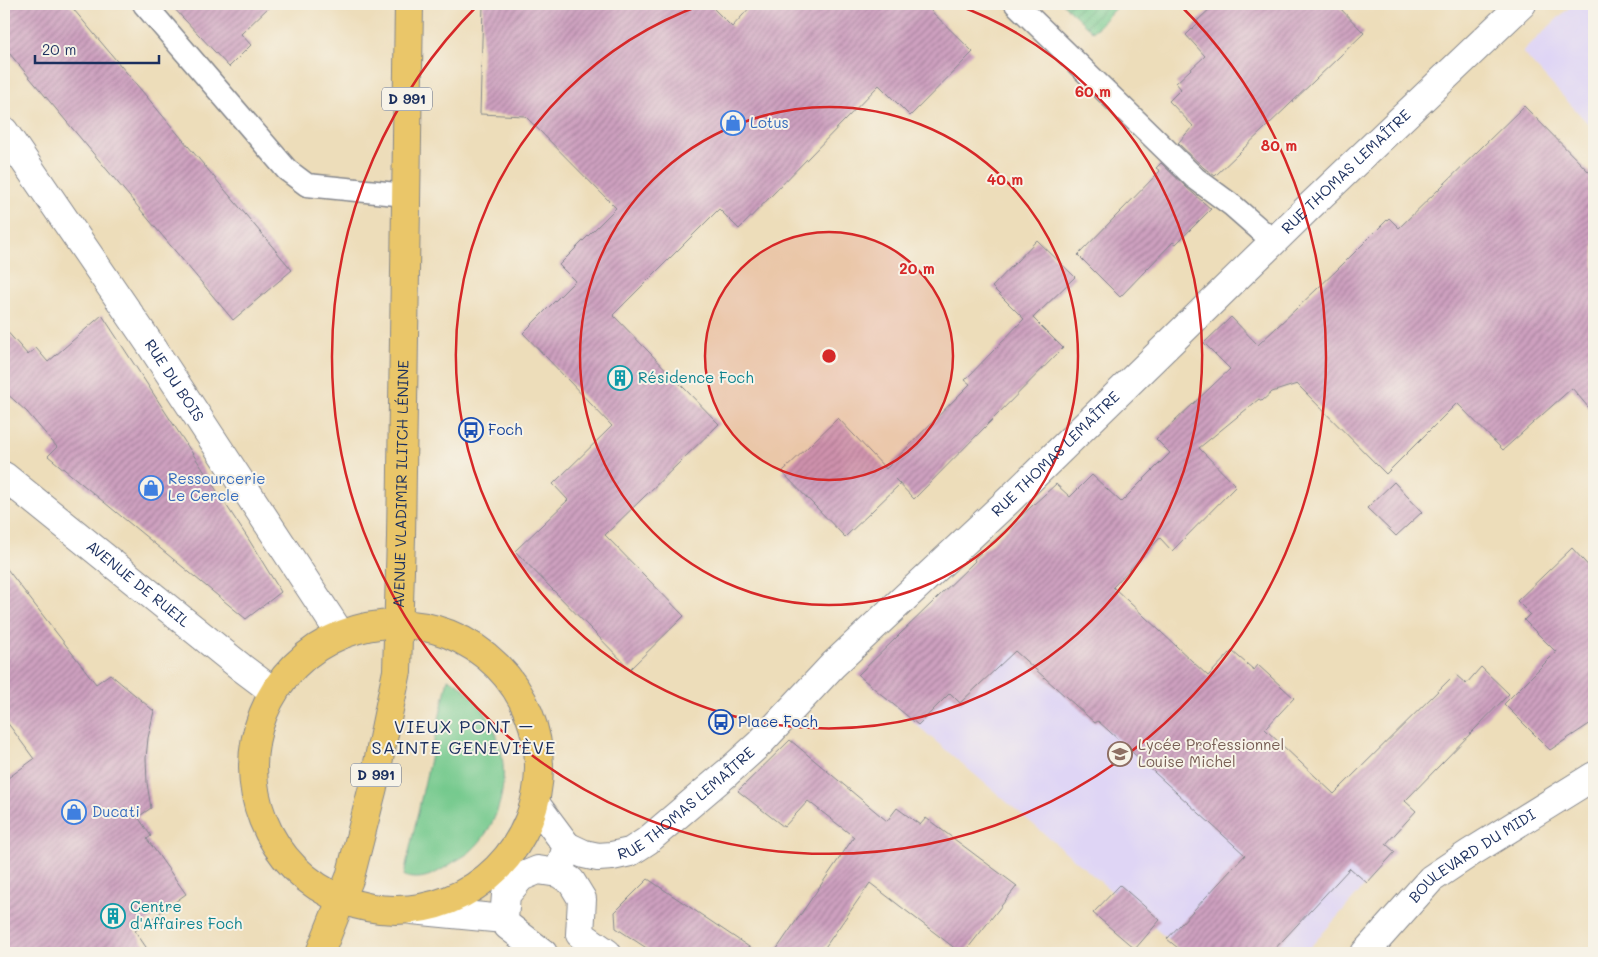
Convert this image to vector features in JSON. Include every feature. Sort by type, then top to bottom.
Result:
[{"type":"main road","name":"AVENUE VLADIMIR ILITCH LÉNINE","points":[[320,953],[350,877],[373,787],[397,672],[401,537],[409,4]]},
{"type":"main road","points":[[398,623],[421,625],[462,639],[482,652],[501,669],[519,692],[530,714],[537,740],[540,773],[535,803],[518,842],[494,872],[447,901],[412,910],[365,906],[340,899],[314,888],[279,850],[263,821],[254,784],[257,733],[274,692],[304,657],[341,635],[369,625],[398,623]]},
{"type":"street","name":"RUE THOMAS LEMAÎTRE","points":[[567,846],[584,854],[598,857],[630,852],[713,785],[760,743],[833,665],[1009,500],[1522,4]]},
{"type":"street","name":"RUE DU BOIS","points":[[4,131],[152,347],[341,635]]},
{"type":"street","name":"AVENUE DE RUEIL","points":[[4,476],[274,692]]},
{"type":"street","name":"BOULEVARD DU MIDI","points":[[1365,953],[1431,879],[1594,776]]},
{"type":"street","points":[[535,803],[567,846],[558,873]]},
{"type":"street","points":[[523,953],[506,922],[506,895],[521,877],[538,870],[558,873],[571,881],[582,899],[580,934],[607,953]]},
{"type":"street","points":[[412,910],[506,922],[543,953]]},
{"type":"lane","points":[[144,4],[287,170],[307,185],[406,195]]},
{"type":"lane","points":[[1016,4],[1195,178],[1233,206],[1274,242]]},
{"type":"shaded area","points":[[1573,4],[1594,4],[1594,130],[1522,52]]},
{"type":"shaded area","name":"Lycée Professionnel Louise Michel","points":[[1029,508],[1395,852],[1305,953],[1184,953],[858,675]]},
{"type":"green space","points":[[1063,4],[1119,4],[1093,32]]},
{"type":"green space","points":[[448,679],[457,683],[465,690],[490,721],[498,740],[502,759],[501,799],[485,835],[470,852],[433,874],[422,878],[410,878],[404,876],[405,870]]},
{"type":"building","points":[[4,4],[69,4],[292,270],[233,320],[4,47]]},
{"type":"building","points":[[170,4],[272,4],[241,34],[251,45],[229,67]]},
{"type":"building","points":[[483,4],[709,4],[732,27],[753,4],[924,4],[973,52],[910,116],[879,85],[739,229],[719,209],[613,315],[719,424],[605,535],[684,616],[630,669],[515,551],[568,500],[553,484],[612,426],[523,333],[575,281],[559,265],[616,208],[525,116],[480,114]]},
{"type":"building","points":[[1215,4],[1336,4],[1364,33],[1215,176],[1178,143],[1193,126],[1169,101],[1181,89],[1176,83],[1205,56],[1186,35],[1198,23],[1197,21]]},
{"type":"building","points":[[1524,106],[1594,177],[1594,414],[1572,388],[1503,450],[1457,403],[1386,474],[1297,384],[1272,392],[1262,401],[1259,399],[1199,448],[1236,486],[1172,551],[1160,538],[1113,587],[1208,676],[1232,651],[1254,670],[1258,665],[1294,698],[1265,729],[1334,794],[1455,674],[1466,684],[1481,667],[1509,694],[1405,801],[1416,811],[1386,844],[1395,852],[1367,883],[1350,868],[1271,953],[1184,953],[1167,939],[1245,855],[1098,721],[1095,723],[1015,651],[960,703],[950,693],[918,725],[858,675],[975,561],[974,559],[1056,484],[1070,497],[1092,475],[1121,502],[1170,453],[1156,439],[1230,369],[1204,343],[1231,317],[1258,345],[1389,218],[1399,228]]},
{"type":"building","points":[[1161,163],[1211,209],[1176,244],[1173,242],[1120,297],[1078,255],[1160,171],[1156,168]]},
{"type":"building","points":[[1037,240],[1075,277],[1033,318],[1063,348],[914,499],[900,484],[845,537],[782,472],[838,418],[886,469],[970,384],[965,380],[1024,319],[992,287]]},
{"type":"building","name":"Ressourcerie Le Cercle","points":[[102,315],[281,592],[246,619],[48,456],[57,447],[27,412],[4,391],[4,328],[28,355],[36,348],[48,362]]},
{"type":"building","points":[[1394,482],[1422,512],[1396,536],[1367,508]]},
{"type":"building","points":[[1572,548],[1594,572],[1594,721],[1550,750],[1504,704],[1556,652],[1524,620],[1530,614],[1517,601]]},
{"type":"building","points":[[4,565],[96,684],[110,674],[154,711],[146,758],[151,808],[138,817],[151,836],[147,839],[186,894],[135,931],[150,953],[4,953],[4,781],[34,759],[4,718]]},
{"type":"building","points":[[790,740],[887,821],[897,808],[920,825],[926,818],[1017,886],[964,953],[961,953],[870,883],[821,953],[774,953],[854,837],[808,801],[784,827],[738,791]]},
{"type":"building","points":[[648,879],[758,953],[654,953],[616,928],[615,912]]},
{"type":"building","points":[[1120,885],[1160,920],[1135,949],[1093,913]]},
{"type":"place","name":"Lotus","points":[[733,123]]},
{"type":"place","name":"Résidence Foch","points":[[620,378]]},
{"type":"place","name":"Foch","points":[[471,430]]},
{"type":"place","name":"Ressourcerie Le Cercle","points":[[151,488]]},
{"type":"place","name":"Place Foch","points":[[721,722]]},
{"type":"place","name":"Lycée Professionnel Louise Michel","points":[[1120,754]]},
{"type":"place","name":"Ducati","points":[[74,812]]},
{"type":"place","name":"Centre d'Affaires Foch","points":[[113,916]]},
{"type":"district","name":"VIEUX PONT – SAINTE GENEVIÈVE","points":[[464,738]]}]
